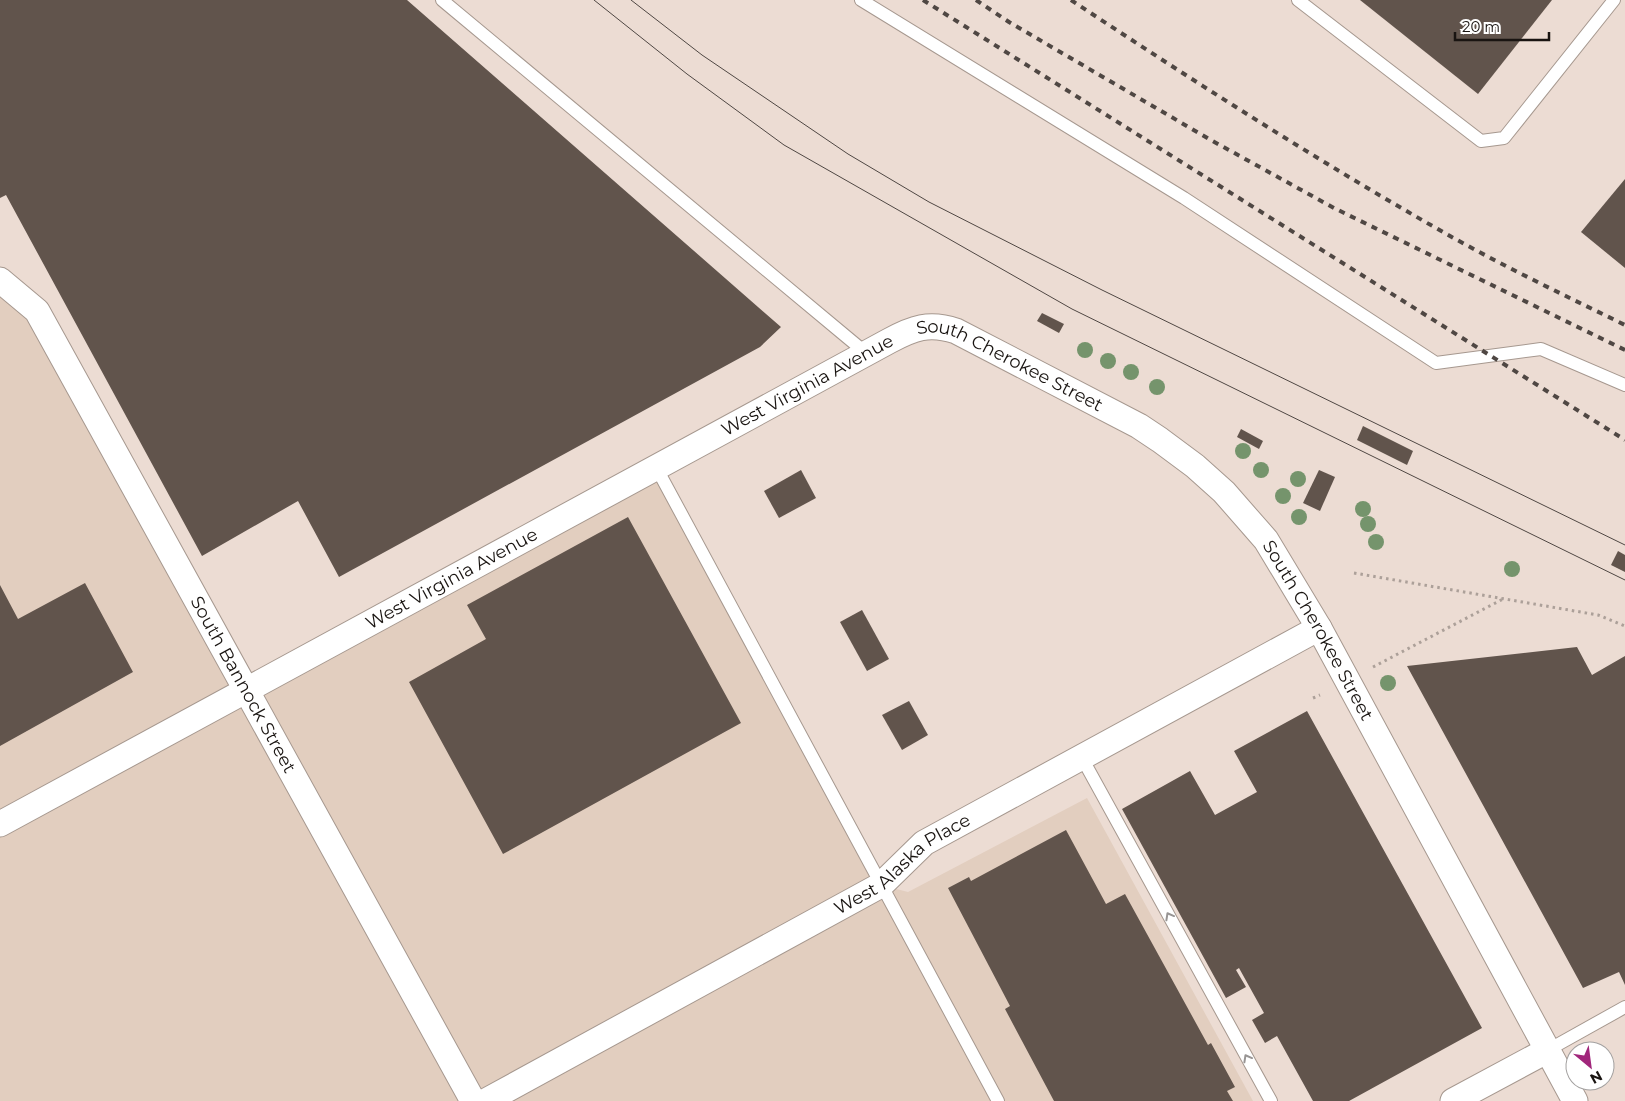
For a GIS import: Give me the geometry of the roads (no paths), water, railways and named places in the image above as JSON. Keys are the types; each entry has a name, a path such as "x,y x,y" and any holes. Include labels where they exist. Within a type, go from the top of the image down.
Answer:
{"street":[{"name":"South Bannock Street","path":"0,280 37,311 473,1101"},
{"name":"South Cherokee Street","path":"904,333 916,328 935,326 956,331 1139,426 1195,466 1224,492 1266,540 1320,628 1575,1101"},
{"name":"West Virginia Avenue","path":"0,824 904,333"},
{"name":"West Alaska Place","path":"486,1101 881,885 924,843 1320,628"},
{"path":"1453,1101 1548,1050"}],"lane":[{"path":"442,0 866,353"},
{"path":"861,0 1184,198 1436,363 1541,349 1625,385"},
{"path":"1298,0 1481,142 1504,138 1614,0"},
{"path":"656,467 998,1101"},
{"path":"1082,758 1271,1101"},
{"path":"1548,1050 1625,1007"}],"tram line":[{"path":"594,0 687,74 784,145 1072,309 1625,580"},
{"path":"631,0 702,55 848,154 929,202 1102,290 1625,545"}],"railway":[{"path":"923,0 1625,440"},
{"path":"976,0 1009,22 1209,139 1334,208 1625,350"},
{"path":"1071,0 1164,61 1354,180 1450,236 1537,282 1625,325"}]}
